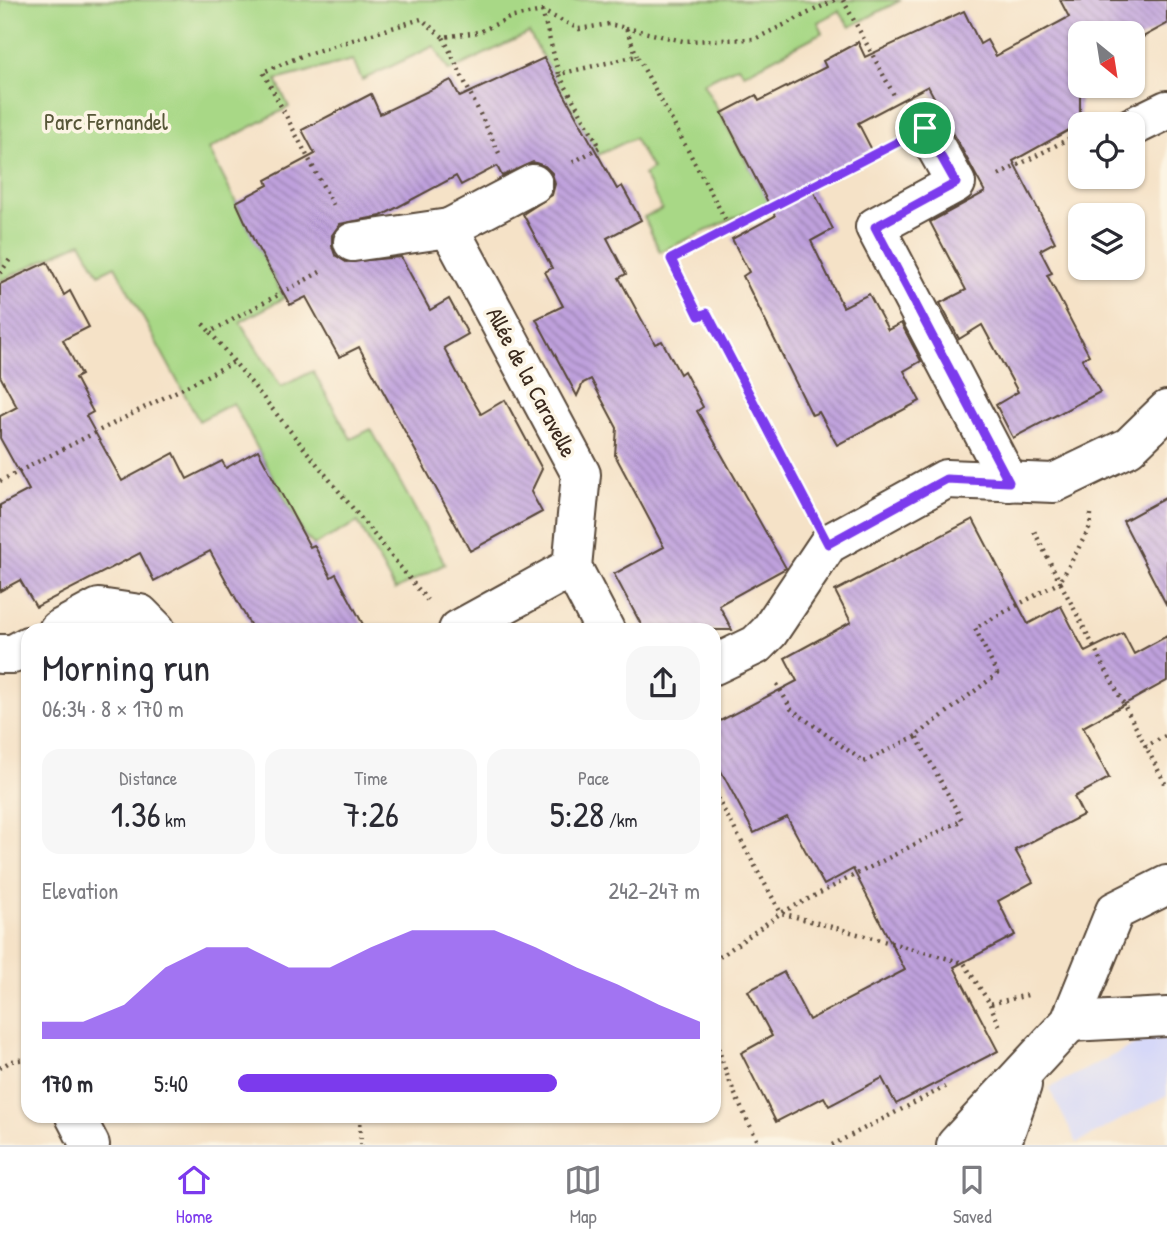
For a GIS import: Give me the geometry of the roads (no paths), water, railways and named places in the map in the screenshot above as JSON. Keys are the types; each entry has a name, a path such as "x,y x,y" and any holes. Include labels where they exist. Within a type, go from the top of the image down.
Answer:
{"street":[{"path":"1145,121 1167,110"},
{"path":"920,130 956,183 875,227 1009,482"},
{"path":"353,242 449,228 533,184"},
{"name":"Allée de la Caravelle","path":"449,228 581,474 572,567"},
{"path":"721,662 757,645 769,632 828,544 946,479 1054,482 1129,447 1167,410"},
{"path":"446,619 572,567 601,623"},
{"path":"71,623 99,608 140,614 149,623"},
{"path":"0,654 13,654 21,650"},
{"path":"956,1145 1026,1073 1070,1021 1084,981 1115,911 1167,885"},
{"path":"1070,1021 1167,1017"},
{"path":"1000,1145 1026,1073"},
{"path":"79,1123 90,1145"}],"park label":[{"name":"Parc Fernandel","path":"106,121"}]}
